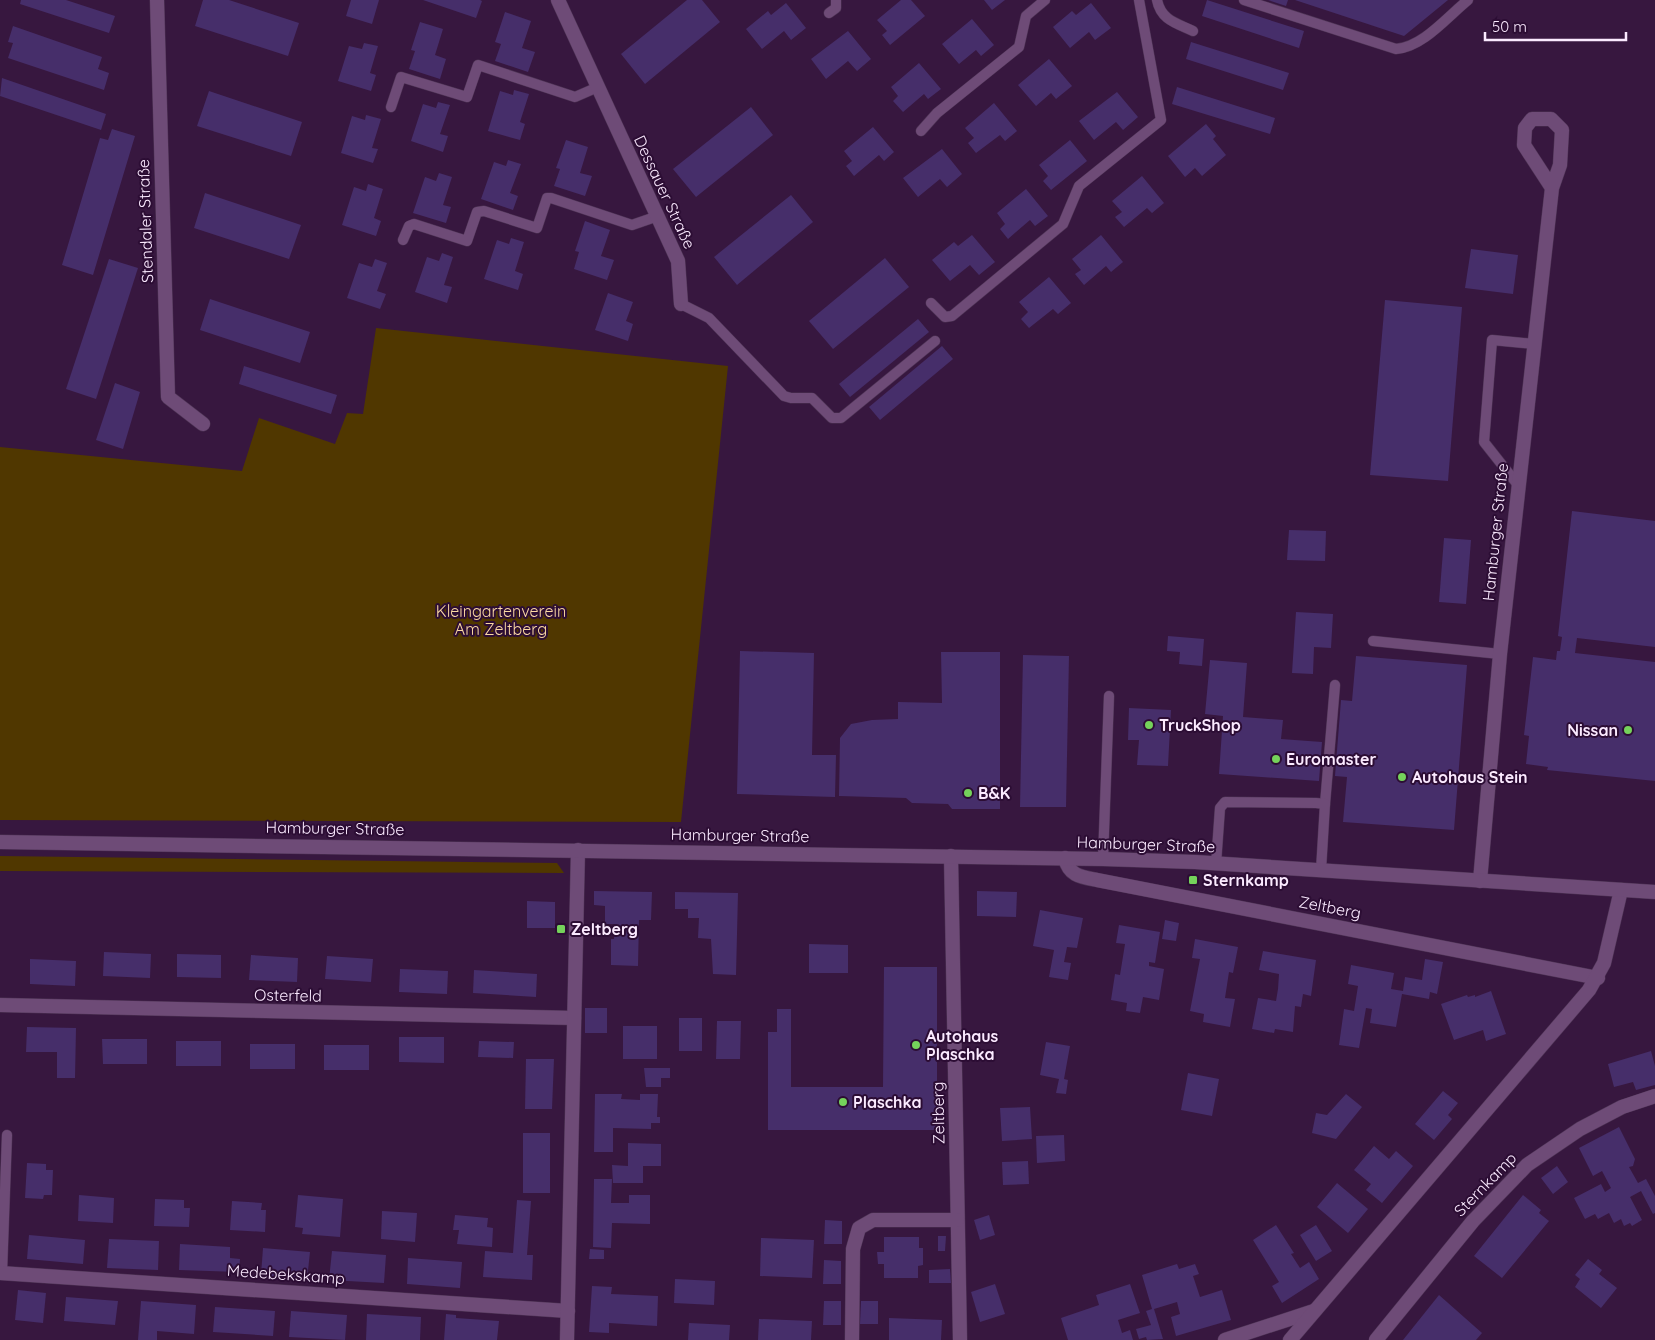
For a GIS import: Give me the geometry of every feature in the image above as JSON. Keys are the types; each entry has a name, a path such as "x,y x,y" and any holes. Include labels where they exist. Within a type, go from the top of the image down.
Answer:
{"street":[{"name":"Stendaler Straße","path":"156,0 168,397 203,424"},
{"name":"Dessauer Straße","path":"558,0 678,261 681,304"},
{"name":"Hamburger Straße","path":"1480,881 1500,654 1518,485 1552,188 1560,165 1562,130 1550,119 1532,119 1525,128 1524,145 1552,188"},
{"name":"Hamburger Straße","path":"0,842 1103,859 1321,870 1655,892"},
{"path":"567,1340 578,850"},
{"name":"Zeltberg","path":"951,856 960,1340"},
{"name":"Zeltberg","path":"1065,858 1067,869 1075,875 1097,880 1598,978"},
{"path":"1290,1340 1598,978 1604,964 1621,890"},
{"name":"Osterfeld","path":"0,1005 574,1018"},
{"name":"Sternkamp","path":"1376,1340 1473,1221 1527,1165 1580,1128 1622,1107 1655,1096"},
{"path":"852,1340 853,1248 859,1228 872,1220 957,1220"},
{"name":"Medebekskamp","path":"1,1273 568,1311"},
{"path":"1225,1340 1314,1311"}],"lane":[{"path":"829,13 836,8 836,0"},
{"path":"921,131 937,113 1019,47 1026,16 1045,0"},
{"path":"931,304 945,317 952,316 1063,224 1079,186 1161,120 1138,0"},
{"path":"1157,0 1159,10 1166,19 1193,31"},
{"path":"1244,0 1396,49 1406,48 1417,43 1468,0"},
{"path":"391,107 401,77 467,97 478,65 575,97 598,87"},
{"path":"403,240 409,226 414,224 466,241 477,212 484,211 537,228 547,198 632,225 658,216"},
{"name":"Dessauer Straße","path":"681,304 709,318 784,396 812,398 832,418 841,418 935,341"},
{"path":"1518,485 1484,442 1492,340 1534,344"},
{"path":"1373,641 1500,654"},
{"path":"1321,870 1334,685"},
{"path":"1103,859 1109,696"},
{"path":"1216,864 1220,808 1225,802 1326,804"},
{"name":"Medebekskamp","path":"1,1273 7,1135"}],"green space":[{"name":"Kleingartenverein Am Zeltberg","path":"376,328 728,366 681,822 0,820 0,447 242,471 259,418 335,444 347,413 363,414"},
{"path":"0,856 557,863 564,873 0,871"}],"building":[{"path":"21,0 66,0 115,16 109,33 20,4"},
{"path":"203,0 229,0 299,23 288,56 195,26"},
{"path":"351,0 379,0 372,24 346,16"},
{"path":"423,0 480,0 482,1 476,18"},
{"path":"687,0 702,0 720,22 645,84 621,54"},
{"path":"901,0 911,0 925,16 890,45 882,35 887,31 877,20"},
{"path":"984,0 1005,0 992,10"},
{"path":"1207,0 1304,31 1299,48 1202,16"},
{"path":"1268,0 1288,0 1286,6"},
{"path":"1295,0 1448,0 1404,36"},
{"path":"786,3 806,28 791,40 784,31 762,49 746,29 768,11 771,15"},
{"path":"1091,3 1111,28 1095,40 1089,32 1070,48 1053,27 1072,11 1076,15"},
{"path":"505,12 531,21 522,48 535,52 528,72 495,61 501,44 495,42"},
{"path":"972,19 994,45 981,56 976,50 959,64 942,44"},
{"path":"420,22 443,29 435,55 446,59 440,79 409,69 415,51 411,50"},
{"path":"13,26 102,57 98,69 109,73 104,90 8,58 13,43 8,42"},
{"path":"848,31 871,59 857,71 848,61 826,79 811,59"},
{"path":"1191,42 1289,73 1283,90 1186,59"},
{"path":"364,43 378,46 370,73 376,75 371,91 338,81 349,46 362,49"},
{"path":"1049,59 1072,86 1056,99 1051,93 1036,106 1018,85"},
{"path":"919,63 941,89 928,99 924,94 903,112 893,101 898,96 891,87"},
{"path":"2,78 106,114 101,130 0,96"},
{"path":"1177,87 1275,118 1270,134 1172,104"},
{"path":"514,90 529,94 520,122 525,124 520,140 488,131 500,91 513,95"},
{"path":"209,91 302,122 291,156 197,126"},
{"path":"1117,92 1138,117 1123,130 1116,122 1094,140 1079,121"},
{"path":"438,102 450,105 440,134 448,136 443,152 411,141 423,104 436,108"},
{"path":"994,103 1017,131 1005,141 1000,135 976,153 968,143 974,138 965,128"},
{"path":"751,107 773,135 696,197 673,169"},
{"path":"366,115 381,119 372,148 378,149 373,163 341,153 352,116 365,120"},
{"path":"1206,124 1216,136 1213,139 1226,155 1202,176 1195,168 1185,177 1168,156"},
{"path":"873,127 894,152 884,161 879,155 854,176 846,166 852,161 844,151"},
{"path":"112,129 135,136 93,275 62,265 100,138 108,140"},
{"path":"566,140 588,147 580,173 592,176 585,196 554,186 560,169 556,168"},
{"path":"1070,140 1087,161 1051,190 1043,181 1048,176 1039,165"},
{"path":"942,149 962,174 947,187 940,179 918,197 903,178"},
{"path":"508,160 521,164 510,193 518,196 513,210 481,199 494,162 506,166"},
{"path":"439,173 452,177 443,205 451,207 446,223 413,213 425,177 436,181"},
{"path":"1142,176 1164,203 1152,213 1147,208 1124,227 1115,217 1122,212 1112,201"},
{"path":"368,184 383,189 374,218 381,221 376,236 342,225 354,187 366,191"},
{"path":"1026,189 1048,216 1035,226 1030,220 1008,239 1000,229 1005,224 997,213"},
{"path":"205,193 301,225 289,259 194,228"},
{"path":"791,195 813,222 737,285 714,257"},
{"path":"585,221 610,230 601,256 614,260 607,280 574,269 579,252 575,251"},
{"path":"972,235 995,262 979,275 970,265 950,281 932,260 954,242 958,246"},
{"path":"1101,235 1123,262 1111,272 1106,266 1084,285 1075,274 1081,270 1072,259"},
{"path":"511,238 524,242 515,271 523,274 518,290 484,279 497,240 509,244"},
{"path":"1471,249 1518,255 1513,294 1465,288"},
{"path":"442,253 453,257 444,285 452,287 447,303 415,292 427,257 439,261"},
{"path":"885,258 909,287 833,349 809,321"},
{"path":"109,259 138,268 96,399 66,389"},
{"path":"375,259 387,263 377,291 386,294 380,309 347,298 359,263 372,267"},
{"path":"1049,277 1071,303 1058,314 1053,309 1029,328 1021,319 1028,312 1019,302"},
{"path":"608,293 633,302 626,321 633,324 628,341 595,330"},
{"path":"210,299 310,332 300,363 200,330"},
{"path":"1385,300 1462,307 1448,481 1370,475"},
{"path":"918,319 929,332 850,397 839,384"},
{"path":"942,346 953,359 880,420 869,407"},
{"path":"244,366 337,395 331,414 239,384"},
{"path":"115,383 140,392 123,449 96,440"},
{"path":"1572,511 1655,521 1655,647 1577,638 1575,653 1655,662 1655,781 1547,770 1548,767 1526,764 1529,736 1524,735 1533,657 1556,660 1557,651 1560,651 1562,637 1558,636"},
{"path":"1289,530 1326,531 1325,561 1287,560"},
{"path":"1444,538 1471,540 1466,604 1439,602"},
{"path":"1296,612 1333,614 1331,648 1314,647 1313,674 1292,673"},
{"path":"1168,636 1204,639 1202,666 1179,664 1180,652 1167,651"},
{"path":"740,651 814,653 812,755 836,755 835,797 737,794"},
{"path":"941,652 1000,652 1000,809 952,809 948,804 912,803 906,798 839,796 840,738 851,724 872,720 898,719 898,702 942,703"},
{"path":"1023,655 1069,656 1066,807 1020,807"},
{"path":"1356,656 1467,665 1454,830 1343,822 1347,777 1335,776 1341,700 1352,701"},
{"path":"1210,660 1247,663 1243,717 1283,720 1281,739 1322,742 1319,781 1219,774 1223,716 1205,714"},
{"name":"TruckShop","path":"1129,708 1171,710 1168,766 1137,765 1139,740 1128,740"},
{"path":"594,891 652,892 651,920 639,920 638,966 611,965 611,939 614,939 615,924 605,924 605,906 594,905"},
{"path":"977,891 1017,892 1016,917 977,916"},
{"path":"675,892 738,893 736,975 713,974 711,939 698,938 699,918 688,918 688,909 675,909"},
{"path":"527,901 555,902 555,928 527,928"},
{"path":"1040,910 1083,918 1077,948 1067,947 1064,962 1071,963 1068,980 1049,977 1054,950 1033,946"},
{"path":"1165,920 1179,923 1176,941 1162,939"},
{"path":"1119,925 1160,932 1155,963 1149,962 1149,966 1164,969 1159,1000 1143,997 1140,1013 1126,1011 1127,1003 1111,1000 1115,974 1120,975 1125,944 1116,943"},
{"path":"1195,939 1238,947 1233,973 1229,972 1225,998 1235,999 1230,1027 1203,1022 1204,1014 1190,1011 1200,959 1192,958"},
{"path":"809,944 848,945 848,973 809,973"},
{"path":"1263,951 1316,960 1311,996 1303,994 1301,1007 1295,1006 1293,1032 1275,1029 1274,1033 1252,1029 1258,998 1276,1001 1278,989 1279,974 1259,970"},
{"path":"104,952 151,954 150,978 103,976"},
{"path":"177,954 221,955 221,978 177,977"},
{"path":"251,955 298,958 297,982 249,980"},
{"path":"327,956 373,959 371,982 325,979"},
{"path":"30,959 76,961 75,986 30,984"},
{"path":"1425,959 1443,962 1437,994 1430,992 1429,999 1402,994 1396,1027 1370,1023 1372,1009 1366,1008 1359,1048 1339,1045 1344,1009 1354,1011 1358,986 1348,984 1351,965 1394,973 1391,989 1403,991 1405,977 1422,980"},
{"path":"884,967 937,967 937,1130 768,1130 768,1032 777,1032 777,1009 791,1009 791,1087 883,1087"},
{"path":"400,969 448,971 447,994 399,992"},
{"path":"474,970 537,974 536,997 473,993"},
{"path":"1491,991 1506,1034 1486,1041 1483,1030 1454,1040 1441,1004 1467,995 1468,997 1475,995 1475,997"},
{"path":"585,1008 607,1008 607,1033 585,1033"},
{"path":"679,1018 702,1018 702,1051 679,1051"},
{"path":"717,1021 741,1021 740,1059 716,1059"},
{"path":"623,1026 657,1026 657,1059 623,1059"},
{"path":"27,1027 76,1028 75,1078 57,1078 57,1052 26,1052"},
{"path":"399,1037 444,1037 444,1063 399,1062"},
{"path":"102,1039 147,1039 147,1064 103,1064"},
{"path":"176,1041 221,1041 221,1066 176,1066"},
{"path":"479,1041 514,1042 513,1058 478,1057"},
{"path":"1046,1042 1070,1046 1064,1079 1068,1080 1066,1094 1056,1093 1059,1079 1040,1075"},
{"path":"250,1044 295,1044 295,1069 250,1069"},
{"path":"324,1045 369,1045 369,1070 324,1070"},
{"path":"1651,1051 1655,1066 1655,1085 1636,1090 1633,1082 1614,1087 1608,1064"},
{"path":"526,1059 554,1059 552,1109 525,1109"},
{"path":"644,1068 670,1068 670,1078 661,1078 661,1087 646,1087"},
{"path":"1188,1073 1219,1079 1212,1116 1181,1110"},
{"path":"1443,1091 1458,1103 1448,1115 1452,1119 1434,1140 1415,1124"},
{"path":"595,1094 622,1094 621,1099 640,1100 640,1094 658,1094 657,1117 660,1117 660,1123 651,1123 651,1129 613,1128 613,1152 594,1152"},
{"path":"1346,1094 1362,1107 1336,1139 1312,1133 1316,1113 1327,1115"},
{"path":"1030,1107 1032,1139 1002,1141 1000,1108"},
{"path":"1619,1127 1635,1159 1633,1166 1629,1167 1638,1183 1646,1179 1655,1196 1655,1213 1653,1214 1641,1191 1630,1197 1642,1220 1632,1226 1630,1223 1624,1226 1621,1219 1614,1223 1609,1213 1598,1219 1595,1214 1585,1219 1574,1198 1601,1184 1605,1192 1611,1188 1602,1171 1593,1176 1579,1148"},
{"path":"523,1133 550,1133 550,1193 523,1193"},
{"path":"1064,1135 1065,1161 1037,1163 1036,1136"},
{"path":"628,1143 661,1144 661,1166 643,1166 643,1183 613,1183 612,1165 628,1166"},
{"path":"1374,1146 1389,1159 1396,1151 1413,1166 1382,1203 1366,1190 1371,1184 1354,1170"},
{"path":"1028,1161 1029,1184 1003,1185 1002,1162"},
{"path":"27,1163 46,1164 46,1170 53,1170 52,1195 44,1195 43,1199 25,1198"},
{"path":"1557,1166 1568,1182 1553,1194 1541,1178"},
{"path":"594,1179 612,1179 611,1203 629,1203 629,1195 650,1195 650,1224 612,1223 611,1248 593,1247"},
{"path":"1337,1183 1368,1209 1348,1233 1317,1207"},
{"path":"79,1195 114,1198 113,1223 78,1221"},
{"path":"298,1195 343,1199 340,1237 302,1234 303,1228 295,1227"},
{"path":"1523,1195 1541,1210 1539,1213 1549,1221 1502,1278 1474,1256"},
{"path":"155,1199 184,1200 184,1208 190,1208 189,1227 154,1226"},
{"path":"517,1200 531,1201 527,1255 533,1255 532,1280 483,1277 485,1251 513,1253"},
{"path":"232,1201 262,1203 261,1210 266,1210 265,1232 230,1230"},
{"path":"382,1211 417,1213 415,1242 381,1239"},
{"path":"455,1215 488,1218 487,1227 493,1228 492,1247 457,1244 459,1230 453,1230"},
{"path":"989,1215 995,1235 980,1240 974,1220"},
{"path":"825,1220 842,1221 842,1244 824,1244"},
{"path":"1276,1225 1294,1253 1291,1254 1300,1268 1309,1262 1319,1279 1282,1303 1272,1286 1279,1282 1253,1240"},
{"path":"1316,1225 1332,1251 1316,1261 1300,1235"},
{"path":"29,1235 85,1240 83,1264 27,1259"},
{"path":"938,1236 946,1236 945,1251 938,1251"},
{"path":"884,1237 919,1237 919,1248 923,1248 923,1265 918,1266 918,1278 884,1278 884,1264 878,1264 877,1252 884,1252"},
{"path":"761,1238 814,1240 812,1278 760,1276"},
{"path":"109,1239 159,1241 158,1270 107,1268"},
{"path":"180,1244 230,1247 230,1258 240,1259 239,1272 179,1270"},
{"path":"263,1248 310,1252 307,1280 261,1275"},
{"path":"590,1249 604,1250 604,1259 589,1259"},
{"path":"332,1251 386,1255 384,1283 329,1280"},
{"path":"408,1258 462,1262 460,1288 407,1284"},
{"path":"1588,1259 1602,1270 1599,1274 1617,1288 1601,1308 1575,1287 1580,1279 1575,1275"},
{"path":"824,1260 841,1261 841,1284 823,1284"},
{"path":"1177,1264 1179,1269 1195,1264 1199,1274 1193,1276 1200,1297 1222,1290 1231,1320 1176,1336 1171,1317 1180,1314 1177,1302 1154,1309 1163,1339 1147,1340 1146,1337 1139,1339 1136,1329 1151,1325 1146,1311 1152,1309 1142,1275"},
{"path":"950,1269 951,1283 929,1283 929,1270"},
{"path":"675,1279 715,1281 714,1305 674,1303"},
{"path":"995,1284 1005,1314 980,1322 971,1292"},
{"path":"1130,1284 1140,1313 1118,1320 1122,1333 1130,1330 1133,1340 1068,1340 1061,1318 1099,1305 1096,1295"},
{"path":"592,1286 612,1287 611,1294 658,1296 657,1326 609,1323 609,1333 589,1332"},
{"path":"18,1290 46,1293 43,1323 15,1320"},
{"path":"1439,1295 1482,1333 1476,1340 1403,1340"},
{"path":"66,1297 118,1301 115,1325 64,1321"},
{"path":"141,1301 196,1305 194,1334 157,1331 157,1340 138,1340"},
{"path":"824,1301 841,1301 841,1325 823,1325"},
{"path":"861,1301 878,1301 878,1324 860,1324"},
{"path":"215,1307 275,1311 273,1336 213,1332"},
{"path":"291,1311 347,1315 345,1340 289,1337"},
{"path":"367,1314 421,1317 420,1340 366,1340"},
{"path":"446,1314 456,1315 456,1318 499,1321 497,1340 444,1340"},
{"path":"889,1318 942,1320 941,1340 889,1340"},
{"path":"759,1319 812,1321 811,1340 758,1340"},
{"path":"689,1323 730,1325 729,1340 688,1340"}],"place":[{"name":"TruckShop","path":"1149,725"},
{"name":"Nissan","path":"1628,730"},
{"name":"Euromaster","path":"1276,759"},
{"name":"Autohaus Stein","path":"1402,777"},
{"name":"B&K","path":"968,793"},
{"name":"Sternkamp","path":"1193,880"},
{"name":"Zeltberg","path":"561,929"},
{"name":"Autohaus Plaschka","path":"916,1045"},
{"name":"Plaschka","path":"843,1102"}]}
